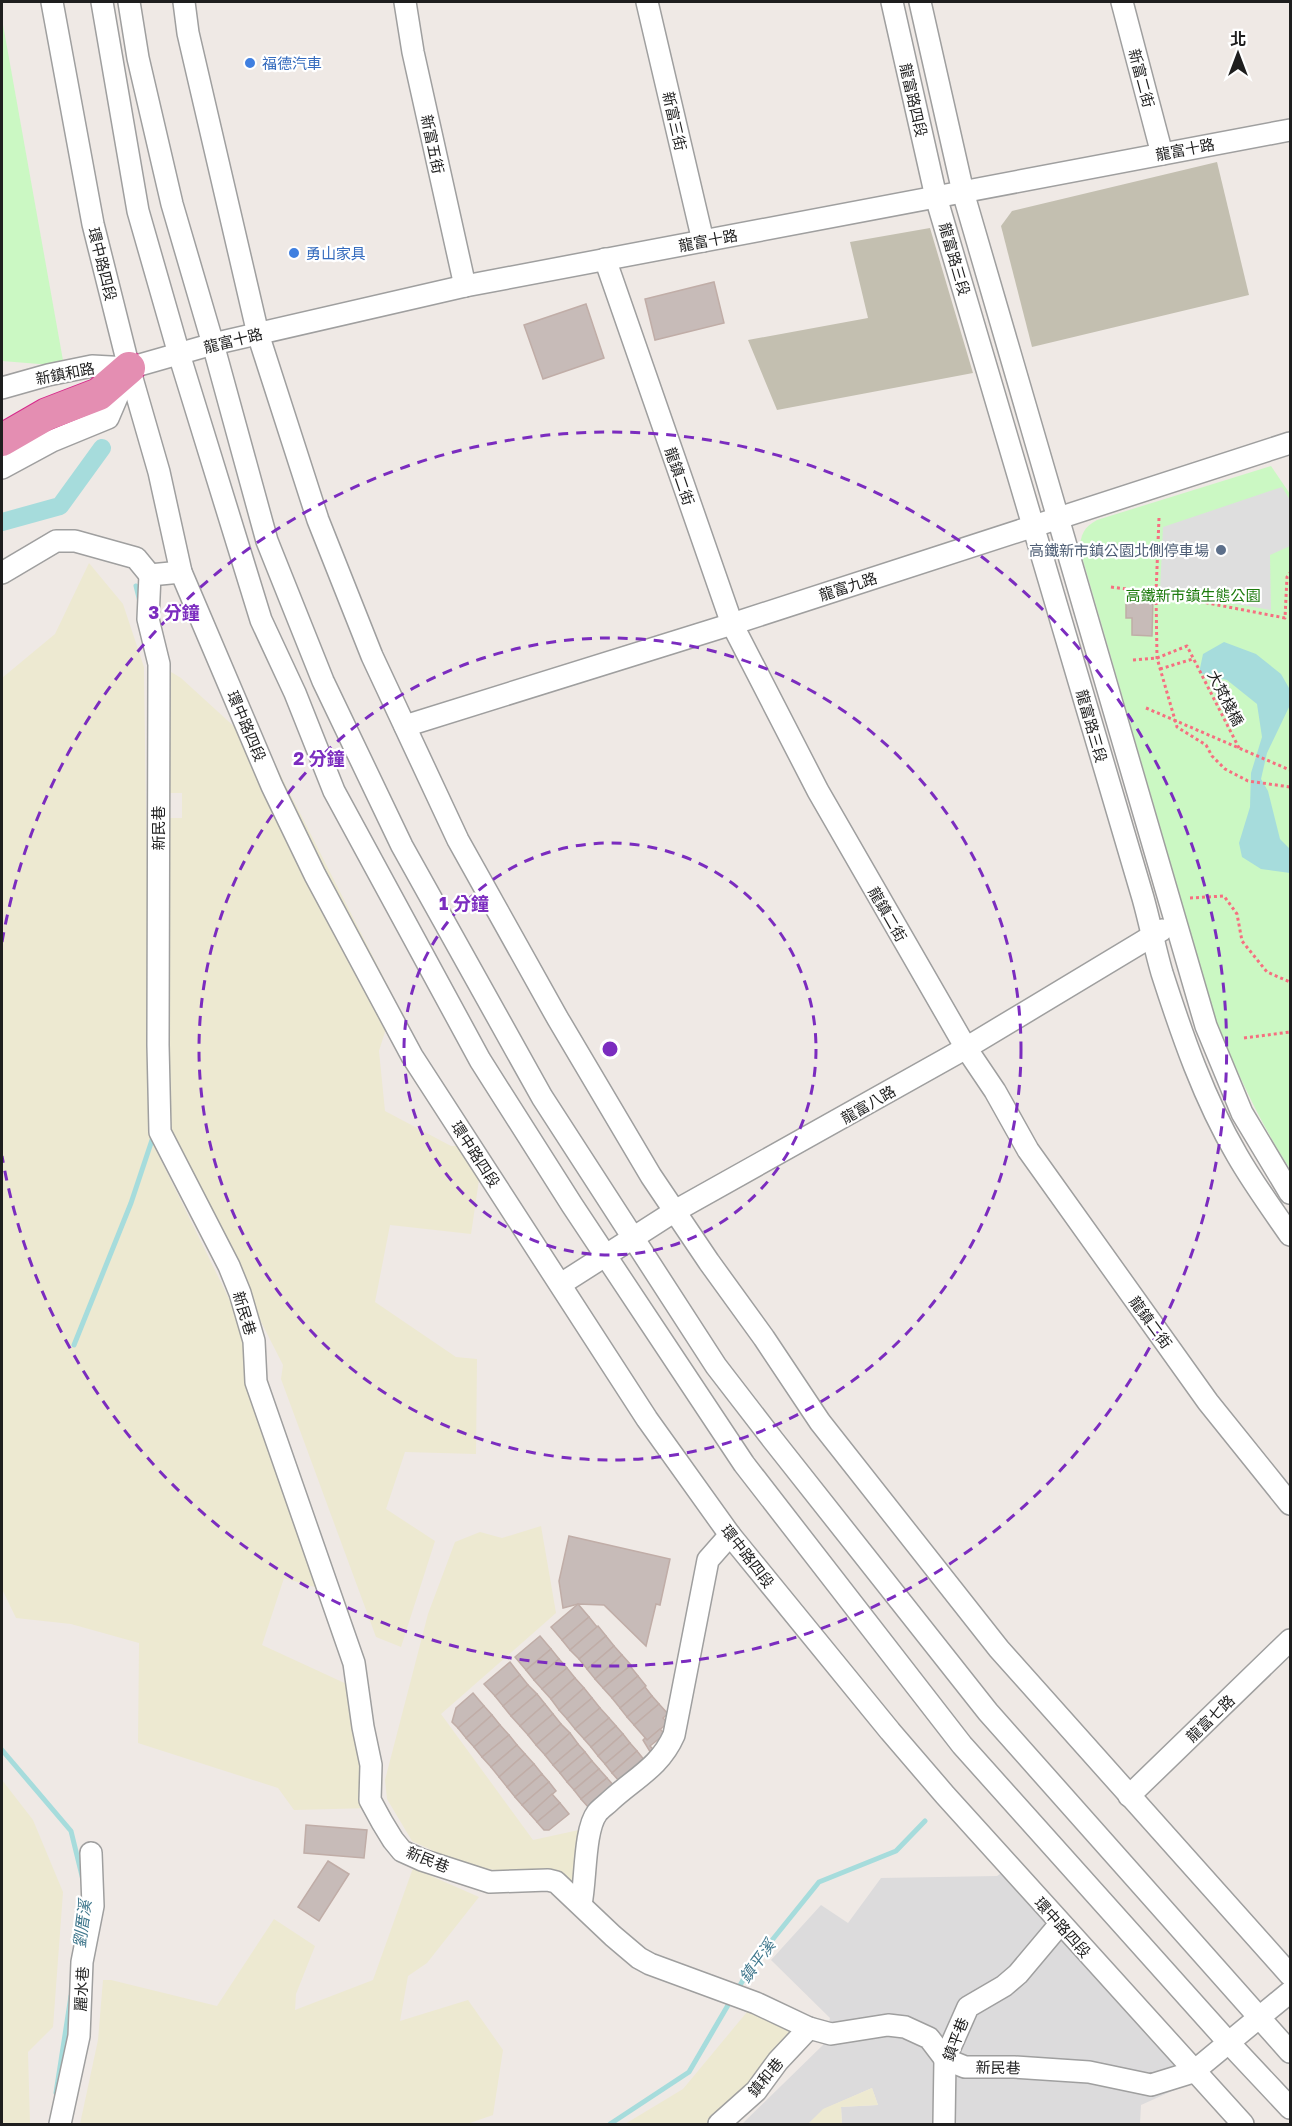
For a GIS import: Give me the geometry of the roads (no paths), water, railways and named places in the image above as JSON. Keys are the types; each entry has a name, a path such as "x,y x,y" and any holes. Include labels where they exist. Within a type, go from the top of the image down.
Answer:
{"highway":[{"path":"2,440 47,414 99,394 129,368"}],"street":[{"name":"環中路四段","path":"52,2 93,224 129,368 159,472 181,572 272,786 337,916 412,1056 647,1419 730,1535 890,1731 1060,1924 1242,2124"},
{"path":"102,2 138,211 179,354 261,620 295,693 334,791 480,1060 605,1256 744,1464 962,1745 1290,2108"},
{"path":"129,2 138,58 172,204 267,541 323,681 413,867 542,1097 716,1366 980,1703 1290,2052"},
{"path":"184,2 188,33 258,334 318,520 372,656 469,860 558,1019 651,1176 820,1422 999,1649 1290,1975"},
{"name":"新富五街","path":"405,2 413,51 465,286"},
{"name":"新富三街","path":"647,2 703,241"},
{"name":"龍富路四段","path":"892,2 936,197"},
{"name":"龍富路四段","path":"920,2 963,192"},
{"name":"新富二街","path":"1122,2 1162,154"},
{"name":"龍富十路","path":"129,368 213,344 465,286 1290,129"},
{"name":"龍富路三段","path":"963,192 1206,1026 1242,1113 1290,1193"},
{"name":"龍富路三段","path":"936,197 1162,971 1186,1045 1236,1154 1290,1235"},
{"name":"龍鎮二街","path":"605,259 732,624 818,791 966,1048 995,1091 1028,1150 1208,1402 1290,1504"},
{"path":"2,374 40,363 87,355 129,368 108,418 52,441 2,468"},
{"name":"新鎮和路","path":"2,388 92,366 129,368"},
{"name":"龍富九路","path":"405,726 732,624 1290,442"},
{"path":"2,573 56,541 75,541 136,558 150,575 181,572"},
{"name":"新民巷","path":"150,575 148,619 159,664 158,1045 160,1132 229,1266 240,1293 254,1341 256,1382 354,1663 371,1765 370,1800 393,1840 402,1851 422,1860 490,1882 548,1880 556,1882 639,1958 809,2028 831,2034 888,2025 905,2027 928,2038 945,2059 965,2067 1014,2067 1089,2072 1151,2085 1193,2072 1290,1992"},
{"name":"龍富八路","path":"561,1284 675,1211 966,1048 1175,923"},
{"path":"581,1904 587,1850 596,1814 623,1789 649,1770 667,1751 674,1735 708,1560 730,1535"},
{"name":"龍富七路","path":"1129,1796 1290,1640"},
{"name":"麗水巷","path":"60,2124 79,2036 82,1962 93,1906 91,1853"},
{"name":"鎮平巷","path":"944,2124 945,2059 968,2007 1004,1986 1018,1974 1060,1924"},
{"name":"鎮和巷","path":"719,2124 756,2091 778,2061 809,2028"}],"water":[{"path":"1224,642 1256,654 1281,674 1289,688 1290,705 1267,753 1261,779 1268,791 1280,839 1290,849 1290,873 1261,869 1242,857 1239,843 1250,807 1251,773 1262,737 1257,704 1227,680 1199,673 1203,654"}],"waterway":[{"name":"劉厝溪","path":"2,522 60,506 102,448"},
{"path":"136,586 140,602"},
{"path":"74,1345 131,1203 154,1134"},
{"name":"劉厝溪","path":"2,1750 71,1831 83,1880"},
{"name":"鎮平溪","path":"736,1992 752,1965 819,1882 896,1851 925,1821"},
{"name":"劉厝溪","path":"56,2093 71,1996"},
{"name":"鎮平溪","path":"610,2124 689,2072 731,2000"}],"place":[{"name":"福德汽車","path":"250,63"},
{"name":"勇山家具","path":"294,253"},
{"name":"高鐵新市鎮公園北側停車場","path":"1221,550"}],"park label":[{"name":"高鐵新市鎮生態公園","path":"1193,595"}]}
